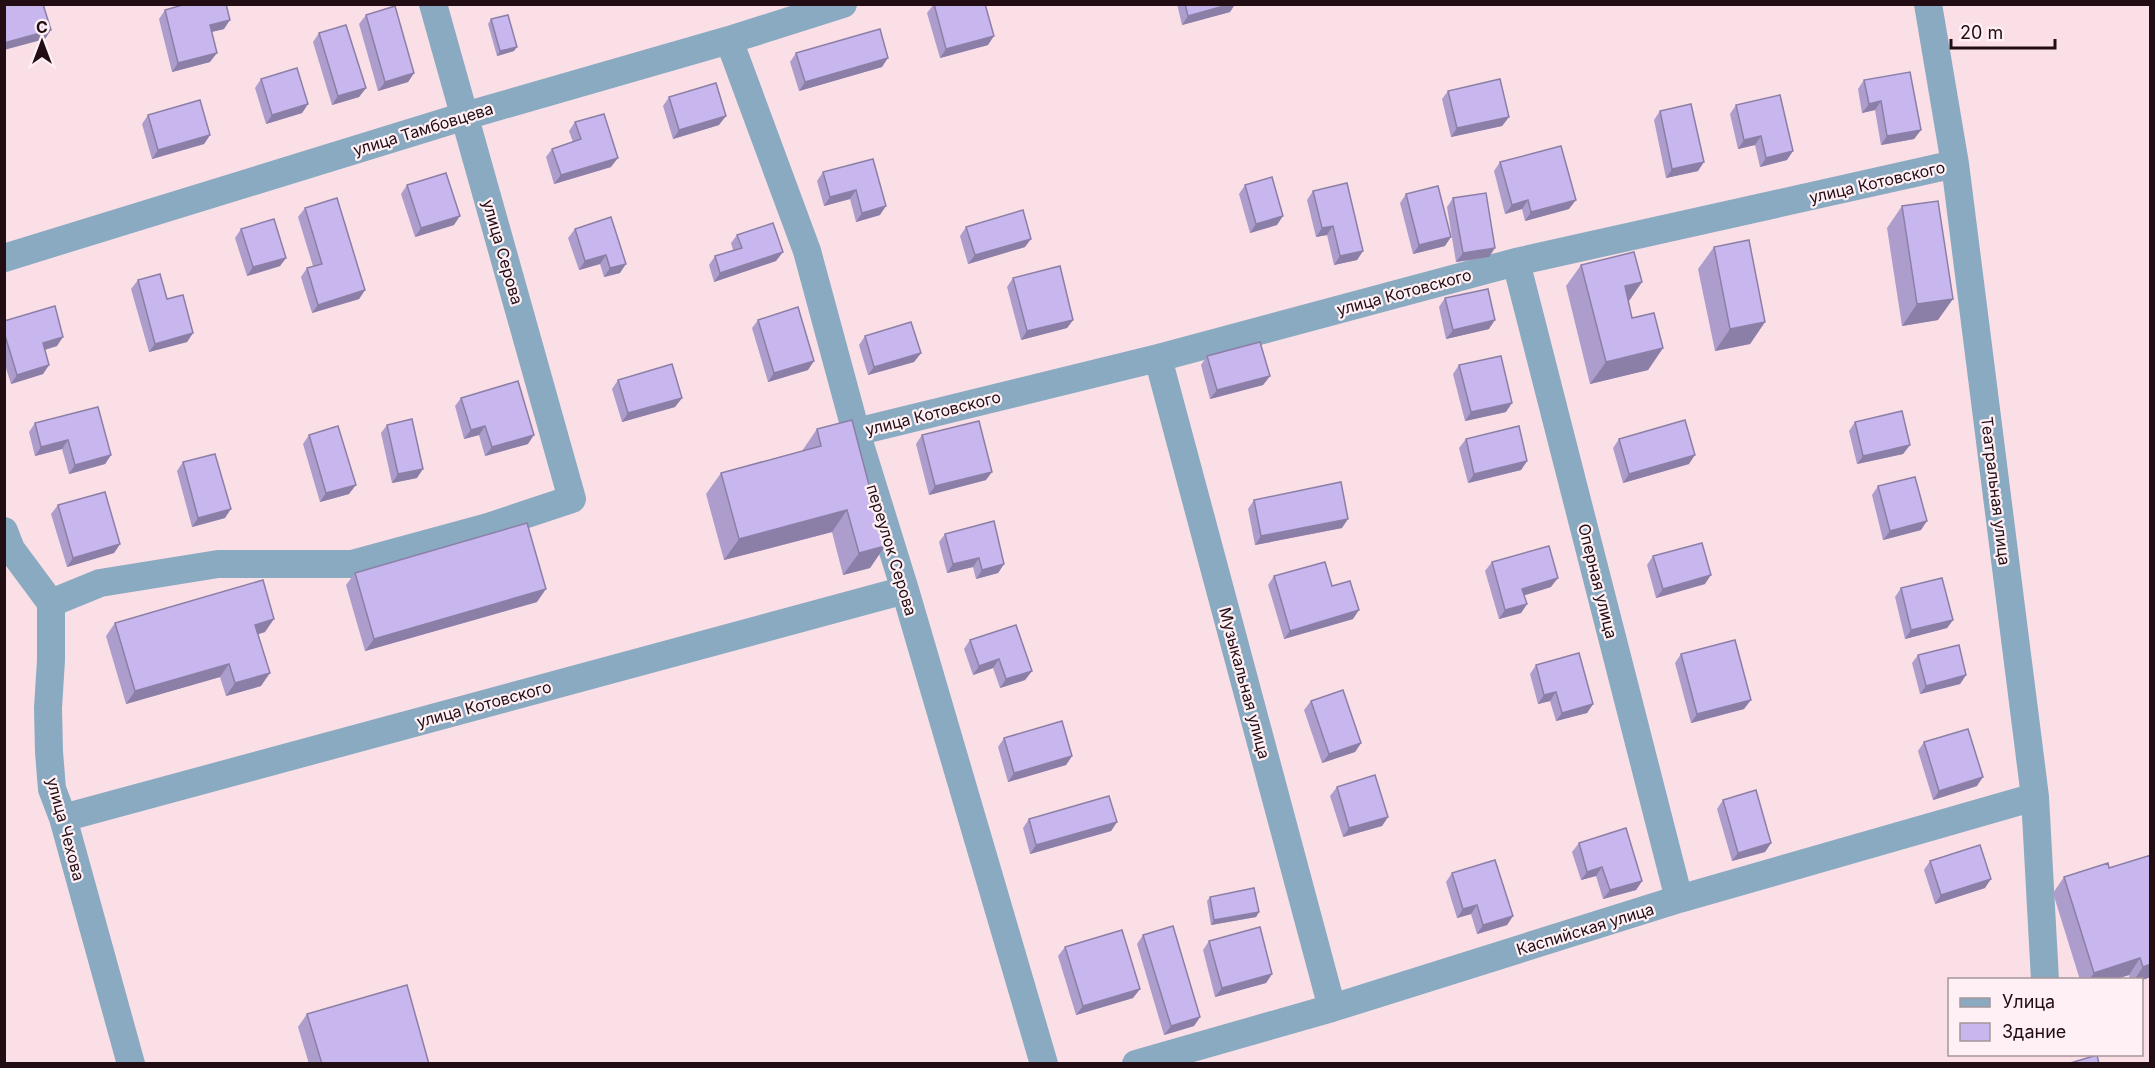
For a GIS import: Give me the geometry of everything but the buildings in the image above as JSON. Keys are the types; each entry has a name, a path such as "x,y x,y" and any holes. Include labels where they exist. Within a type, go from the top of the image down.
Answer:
{"street":[{"name":"улица Серова","path":"51,603 100,583 218,564 352,564 488,527 572,499 433,4"},
{"name":"улица Тамбовцева","path":"4,258 465,116 729,40 843,4"},
{"name":"Театральная улица","path":"1928,4 1955,164 2035,797 2045,978"},
{"name":"переулок Серова","path":"729,40 807,251 856,432 905,590 1044,1064"},
{"name":"улица Котовского","path":"856,432 1158,358 1516,262 1955,164"},
{"name":"Оперная улица","path":"1516,262 1679,899"},
{"name":"Музыкальная улица","path":"1158,358 1332,1008"},
{"path":"4,531 11,549 51,603"},
{"name":"улица Котовского","path":"63,818 905,590"},
{"name":"улица Чехова","path":"51,603 48,708 52,789 63,818 131,1064"},
{"name":"Каспийская улица","path":"1136,1064 1332,1008 1679,899 2035,797"}]}
